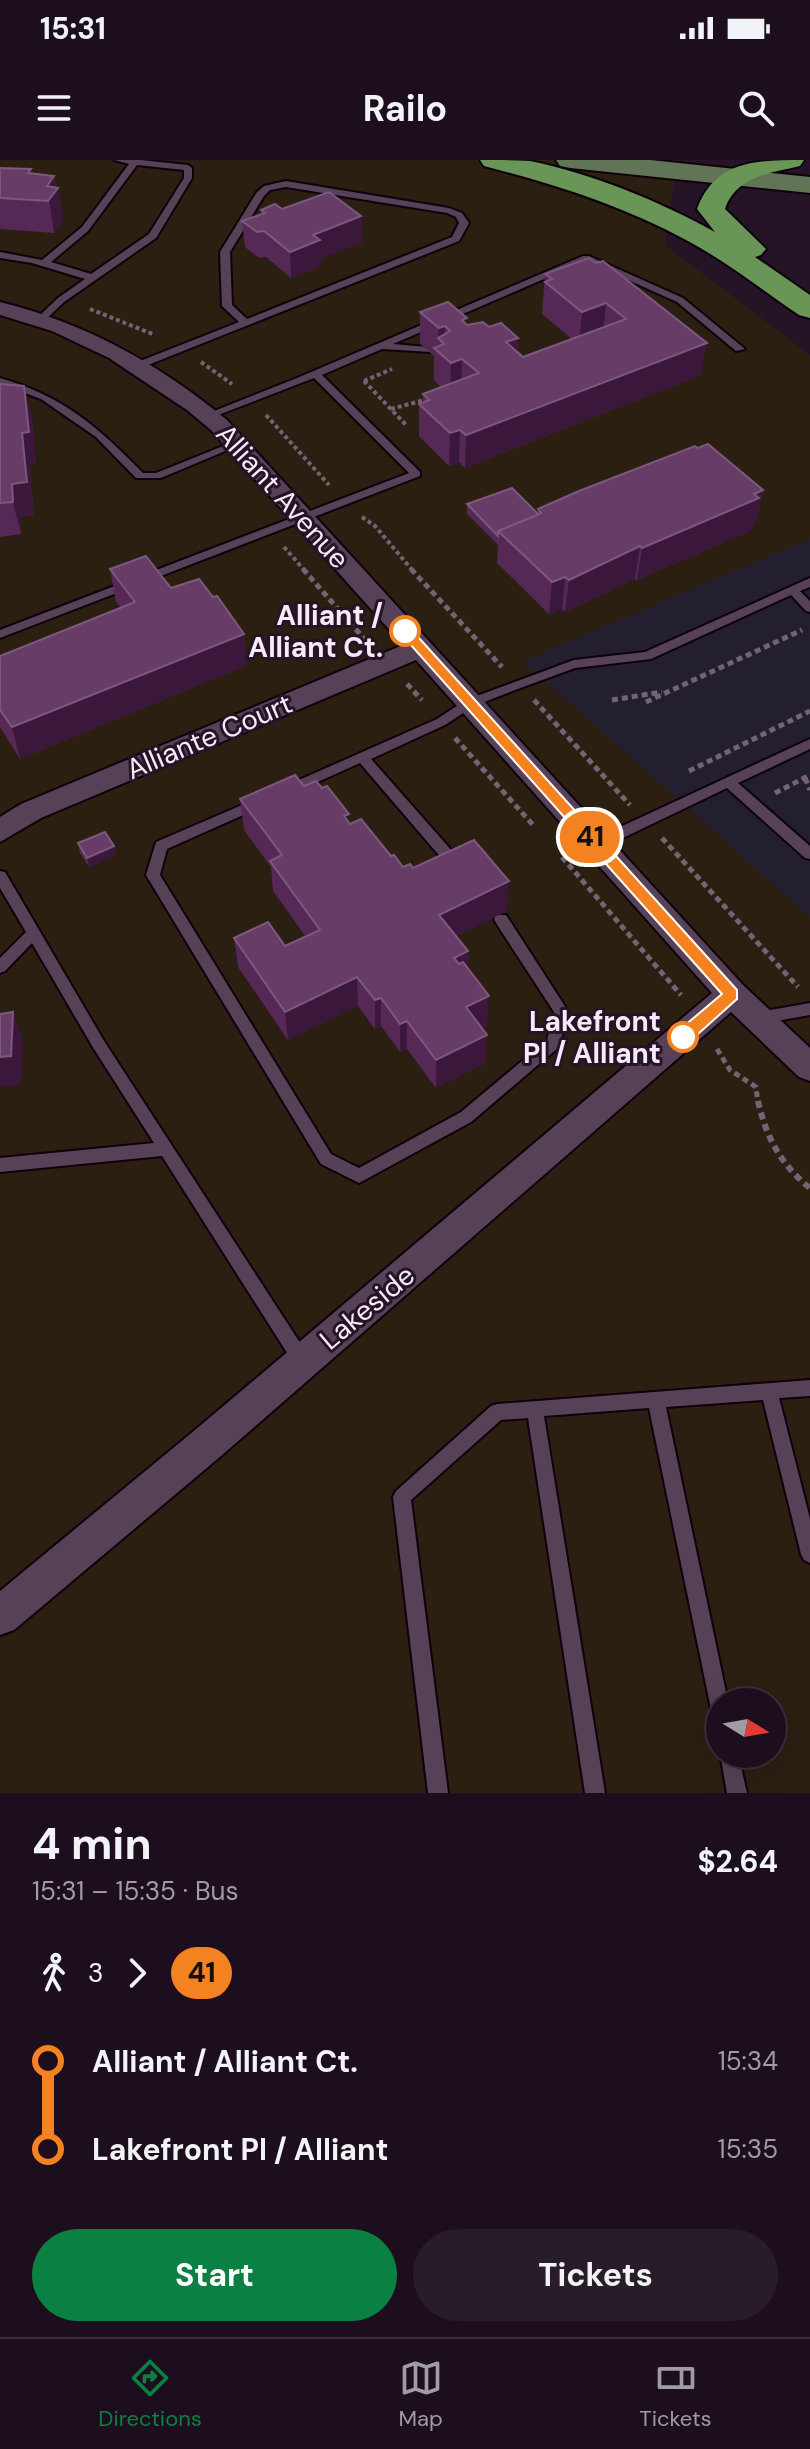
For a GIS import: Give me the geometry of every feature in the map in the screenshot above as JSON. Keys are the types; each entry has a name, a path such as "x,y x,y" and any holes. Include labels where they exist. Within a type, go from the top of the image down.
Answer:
{"highway":[{"path":"494,160 595,190 676,224 699,235 810,309"},
{"path":"790,160 748,168 716,194 711,209 725,229 810,295"}],"main road":[{"path":"570,160 810,185"}],"street":[{"name":"Alliant Avenue","path":"0,308 103,345 186,396 209,415 732,994 810,1068"},
{"name":"Alliante Court","path":"0,831 31,811 420,648"},
{"name":"Lakeside","path":"0,1616 732,994"}],"lane":[{"path":"40,320 61,300 153,236 188,178 188,168 118,160"},
{"path":"44,263 85,229 135,162"},
{"path":"139,365 456,239 464,223 459,215 449,211 286,184 267,188 248,212 225,252 227,306 245,322"},
{"path":"0,255 44,263 93,278"},
{"path":"209,415 316,374 586,258 680,300 740,349"},
{"path":"466,309 466,322"},
{"path":"381,346 427,350"},
{"path":"0,634 416,474 316,374"},
{"path":"0,381 45,397 100,435 140,476 157,476 237,444"},
{"path":"501,919 561,1011 554,1043 466,1117 359,1176 326,1159 153,875 161,846 441,722 470,703 574,664 647,656 810,582"},
{"path":"792,590 810,608"},
{"path":"597,844 810,744"},
{"path":"362,757 448,856"},
{"path":"729,783 810,854"},
{"path":"0,876 99,1045 303,1361"},
{"path":"0,967 34,933"},
{"path":"758,1019 810,1009"},
{"path":"0,1165 165,1149"},
{"path":"438,1793 402,1497 497,1412 810,1388"},
{"path":"769,1391 810,1554"},
{"path":"656,1400 716,1688"},
{"path":"535,1410 595,1793"},
{"path":"732,1768 737,1793"}],"path":[{"path":"61,300 166,339 250,399 345,501 375,526 417,576 801,990"},
{"path":"364,381 407,426"},
{"path":"390,409 432,398"},
{"path":"646,702 810,626"},
{"path":"612,700 674,689"},
{"path":"680,775 810,711"},
{"path":"753,804 807,776 810,790"},
{"path":"628,803 641,796"}],"shaded area":[{"path":"0,160 677,160 665,245 810,355 810,1793 0,1793"},
{"path":"810,539 810,917 523,661"}],"building":[{"path":"0,168 31,169 28,173 54,176 47,186 58,188 48,201 0,198"},
{"path":"329,192 361,216 313,235 320,240 290,252 264,231 257,232 242,221 265,213 261,210 275,204 282,209"},
{"path":"589,258 596,263 603,261 707,343 466,435 460,430 450,433 419,404 429,400 423,394 479,373 462,359 451,363 434,348 444,344 438,338 450,331 445,326 439,328 420,312 448,302 467,318 462,320 467,325 483,322 489,327 501,323 518,338 506,342 523,357 626,319 606,303 582,312 545,282 552,279 545,274"},
{"path":"0,384 24,386 29,432 22,433 27,482 12,484 13,502 0,503"},
{"path":"708,444 763,490 754,494 759,498 642,548 640,546 569,580 565,577 552,582 498,531 541,513 538,509 579,491 695,446 698,448"},
{"path":"512,488 537,515 498,531 498,536 467,504"},
{"path":"146,556 171,588 199,579 213,597 217,596 244,634 12,727 0,710 0,656 135,602 110,569"},
{"path":"295,775 304,786 316,781 322,788 327,786 349,814 344,816 350,824 361,819 403,867 410,864 413,868 474,840 509,881 439,915 468,951 454,958 459,964 463,962 489,996 466,1007 487,1035 436,1060 407,1021 400,1024 381,998 375,1000 357,977 285,1012 234,938 268,922 285,946 320,930 270,861 282,855 240,799"},
{"path":"105,832 114,846 87,858 78,843"},
{"path":"13,1012 11,1056 0,1057 0,1014"}],"bus line":[{"name":"41","path":"405,631 732,994 683,1037"}],"place":[{"name":"Alliant / Alliant Ct.","path":"405,631"},
{"name":"Lakefront Pl / Alliant","path":"683,1037"}]}
